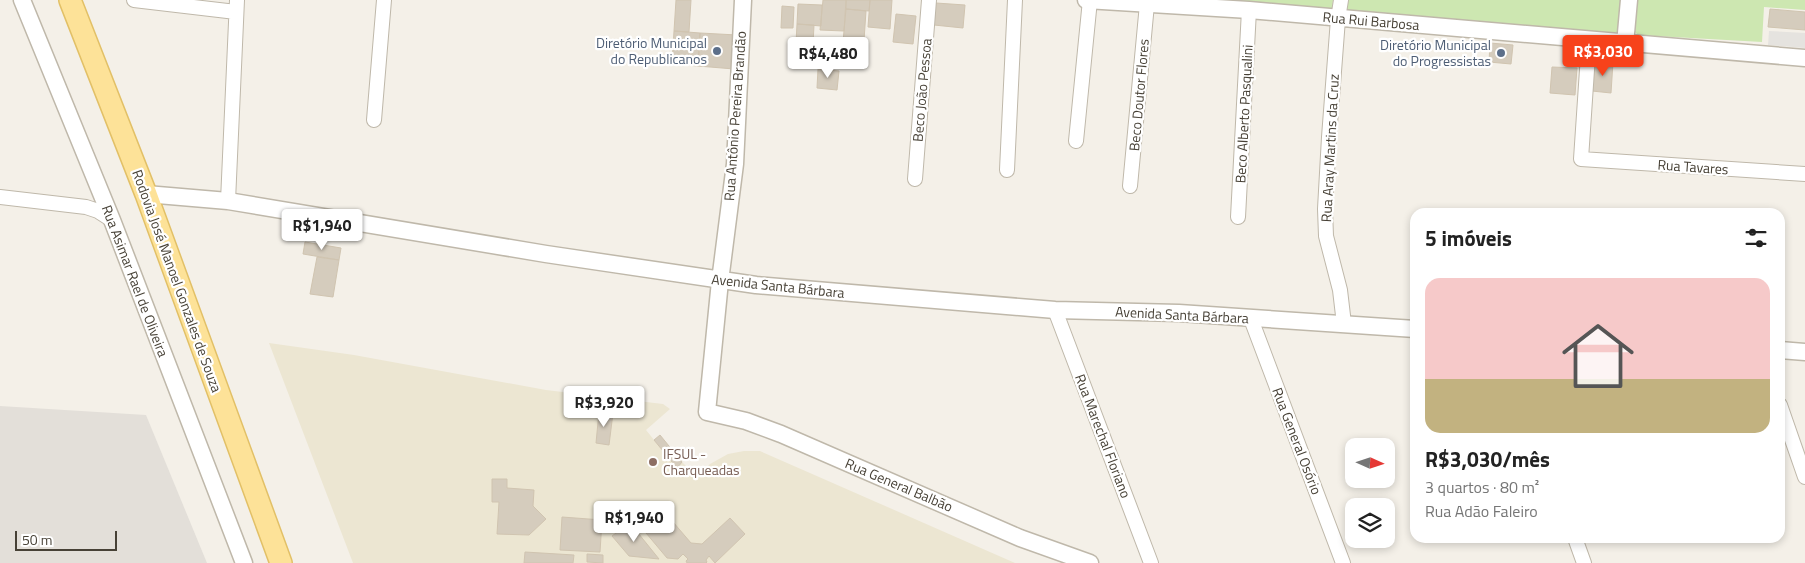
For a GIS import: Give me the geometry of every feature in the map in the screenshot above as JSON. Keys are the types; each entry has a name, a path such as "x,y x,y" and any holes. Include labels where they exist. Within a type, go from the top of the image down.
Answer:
{"main road":[{"name":"Rodovia José Manoel Gonzales de Souza","path":"70,0 146,194 281,563"}],"street":[{"name":"Rua Asimar Rael de Oliveira","path":"22,0 112,220 244,563"},
{"path":"134,0 237,6 228,201"},
{"path":"374,120 384,0"},
{"name":"Rua Antônio Pereira Brandão","path":"707,412 720,281 735,164 743,0"},
{"name":"Beco João Pessoa","path":"915,179 929,0"},
{"path":"1007,170 1014,0"},
{"name":"Rua Rui Barbosa","path":"1086,0 1249,10 1625,44 1805,58"},
{"path":"1076,141 1090,0"},
{"name":"Rua Aray Martins da Cruz","path":"1341,0 1338,19 1325,209 1326,236 1340,290 1344,324"},
{"path":"1625,44 1629,0"},
{"name":"Beco Doutor Flores","path":"1130,186 1147,4"},
{"name":"Beco Alberto Pasqualini","path":"1238,218 1249,10"},
{"name":"Rua Tavares","path":"1589,40 1581,159 1805,174"},
{"name":"Avenida Santa Bárbara","path":"146,194 228,201 359,224 720,281 766,286 1055,310 1179,313 1410,329"},
{"path":"0,197 86,207 98,211 112,220"},
{"name":"Rua Marechal Floriano","path":"1055,310 1151,563"},
{"name":"Rua General Osório","path":"1251,319 1343,563"},
{"path":"1785,350 1805,352"},
{"name":"Rua General Balbão","path":"707,412 746,421 781,434 1020,538 1090,563"},
{"path":"1785,419 1805,477"},
{"path":"1577,543 1584,563"}],"shaded area":[{"path":"1769,31 1805,33 1805,48 1768,45"},
{"path":"269,343 354,355 546,390 663,404 670,409 646,430 676,467 682,462 696,476 710,464 728,454 760,451 1015,563 353,563"},
{"path":"0,406 146,415 207,563 0,563"}],"green space":[{"path":"1202,0 1333,0 1332,10"},
{"path":"1348,0 1624,0 1619,31 1613,34 1346,12"},
{"path":"1638,0 1805,0 1805,10 1764,7 1762,42 1638,35 1635,32"}],"building":[{"path":"676,0 691,0 689,32 674,31"},
{"path":"823,0 846,0 844,31 820,30"},
{"path":"846,0 870,0 869,11 846,9"},
{"path":"870,0 892,0 890,29 868,27"},
{"path":"936,3 965,5 963,28 934,25"},
{"path":"798,4 822,5 821,26 797,24"},
{"path":"782,6 794,7 793,28 781,28"},
{"path":"846,9 866,11 863,55 842,53"},
{"path":"1770,9 1805,12 1805,30 1768,27"},
{"path":"896,14 916,16 913,44 893,42"},
{"path":"797,24 814,25 813,44 796,43"},
{"path":"674,31 700,33 698,66 672,64"},
{"name":"Diretório Municipal do Republicanos","path":"700,33 737,35 734,69 698,66"},
{"path":"796,43 819,44 819,53 795,51"},
{"name":"Diretório Municipal do Progressistas","path":"1490,43 1513,45 1511,64 1489,62"},
{"path":"819,47 830,48 829,70 818,69"},
{"path":"1594,61 1613,62 1611,93 1592,91"},
{"path":"1552,67 1577,68 1575,95 1550,93"},
{"path":"818,69 839,71 837,90 817,88"},
{"path":"305,242 341,248 339,260 303,254"},
{"path":"317,257 339,260 333,297 310,294"},
{"path":"599,412 613,413 609,445 596,443"},
{"path":"660,435 682,462 677,468 654,440"},
{"path":"492,479 507,479 507,488 534,490 533,506 546,519 529,535 497,534 499,502 492,502"},
{"path":"667,515 691,543 702,544 730,518 745,534 715,563 709,556 706,563 687,563 688,559 683,554 678,559 667,558 646,533"},
{"path":"562,517 602,520 600,552 560,550"},
{"path":"630,523 659,559 629,556 612,536"},
{"path":"525,552 574,555 573,563 524,563"},
{"path":"587,554 603,555 603,563 587,562"}],"place":[{"name":"Diretório Municipal do Republicanos","path":"717,51"},
{"name":"Diretório Municipal do Progressistas","path":"1501,53"},
{"name":"IFSUL - Charqueadas","path":"653,462"}]}
